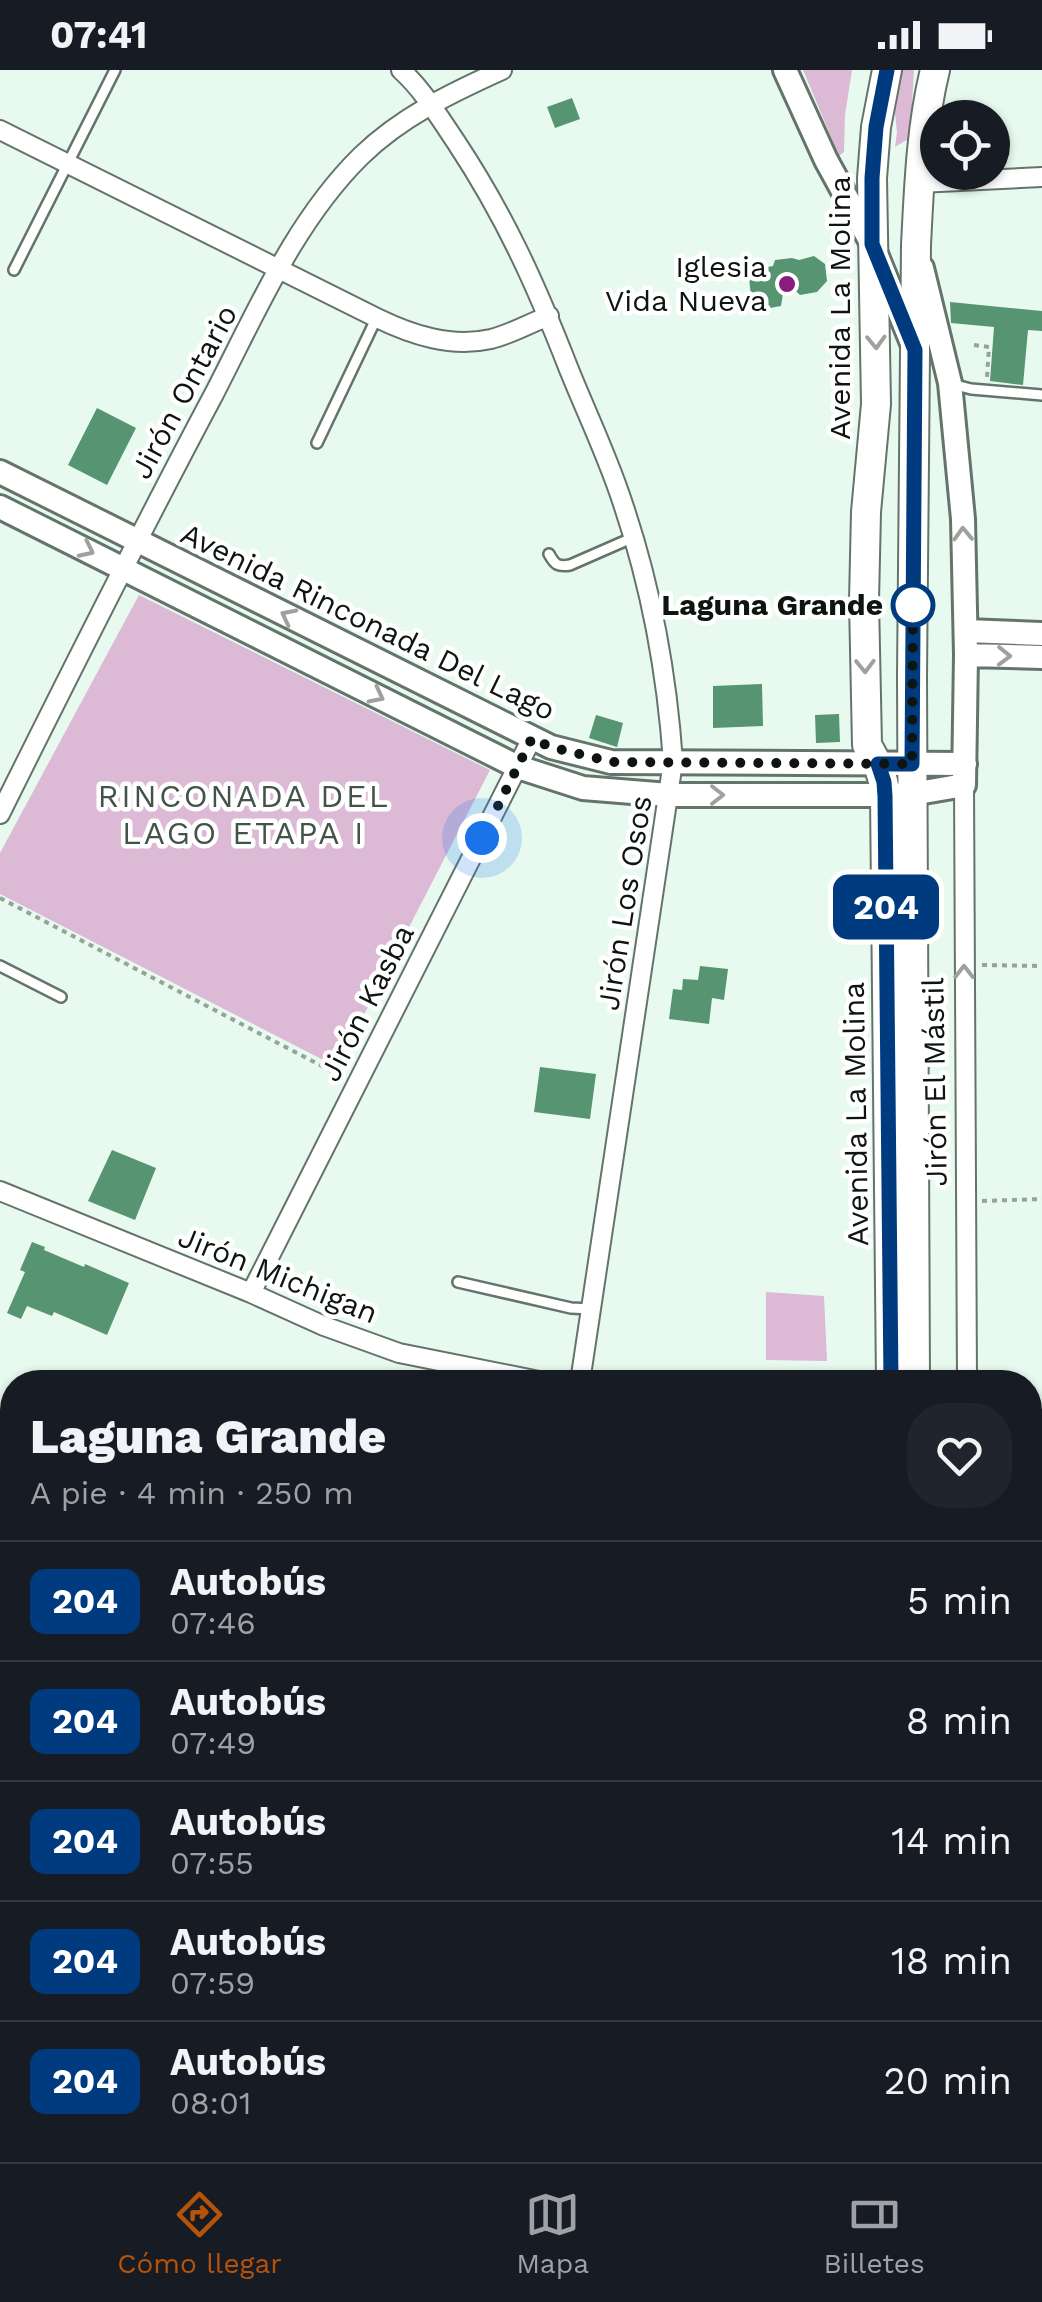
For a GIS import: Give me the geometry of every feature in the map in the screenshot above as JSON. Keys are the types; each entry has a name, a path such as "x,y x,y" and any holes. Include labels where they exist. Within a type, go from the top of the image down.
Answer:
{"main road":[{"name":"Avenida La Molina","path":"886,70 872,178 876,404 866,512 867,745 884,782 899,795 915,1370"},
{"name":"Avenida La Molina","path":"891,1370 899,795 912,764 916,245 928,98 935,70"},
{"path":"906,1370 914,1321"}],"street":[{"name":"Jirón Los Osos","path":"401,70 431,104 496,206 549,316 634,537 660,649 671,723 673,762 669,795 582,1370"},
{"name":"Jirón Ontario","path":"0,814 122,567 302,230 346,172 380,139 431,104 502,70"},
{"path":"786,70 826,160 872,244 915,350"},
{"path":"0,130 377,318 430,338 462,342 491,339 549,316"},
{"path":"919,184 1042,177"},
{"name":"Jirón El Mástil","path":"916,245 950,384 963,519 967,1370"},
{"name":"Avenida Rinconada Del Lago","path":"0,472 550,747 612,762 912,764 964,775"},
{"name":"Avenida Rinconada Del Lago","path":"0,506 518,768 583,788 669,795 899,795 964,775"},
{"path":"966,631 1042,634"},
{"path":"966,655 1042,657"},
{"name":"Jirón Kasba","path":"251,1293 532,738"},
{"name":"Jirón Michigan","path":"0,1192 324,1326 398,1353 484,1370"}],"lane":[{"path":"14,270 116,70"},
{"path":"317,443 377,318"},
{"path":"950,384 1042,395"},
{"path":"548,554 560,566 634,537"},
{"path":"0,966 61,997"},
{"path":"458,1282 591,1309"}],"path":[{"path":"974,345 989,347 986,384"},
{"path":"0,898 357,1085"},
{"path":"964,965 1042,966"},
{"path":"967,1201 1042,1199"}],"shaded area":[{"path":"803,70 852,70 844,152 839,156"},
{"path":"901,70 914,70 910,138 895,147 893,95"},
{"path":"139,595 490,770 337,1067 0,894 0,853"},
{"path":"766,1292 824,1296 827,1361 766,1360"}],"building":[{"path":"572,98 580,119 555,128 547,107"},
{"name":"Iglesia Vida Nueva","path":"814,256 825,264 827,281 817,292 800,295 785,281 781,306 760,310 751,296 749,278 755,269 773,266 775,260"},
{"path":"950,302 1042,311 1042,331 1028,330 1023,385 990,381 994,327 951,323"},
{"path":"97,408 136,428 107,485 68,465"},
{"path":"762,684 763,726 713,728 713,686"},
{"path":"839,714 840,742 816,743 815,715"},
{"path":"596,715 623,723 617,747 589,738"},
{"path":"700,966 728,969 724,1000 712,998 709,1024 669,1019 673,989 682,990 683,979 698,980"},
{"path":"540,1067 596,1074 590,1119 534,1112"},
{"path":"112,1150 156,1168 135,1220 88,1201"},
{"path":"32,1242 129,1283 107,1335 54,1312 52,1316 27,1306 21,1319 7,1313 25,1272 20,1270"}],"bus line":[{"name":"204","path":"887,70 876,127 872,244 915,350 912,764 878,764 885,796 891,1370"}],"place":[{"name":"Iglesia Vida Nueva","path":"787,284"},
{"name":"Laguna Grande","path":"913,605"}],"district":[{"name":"RINCONADA DEL LAGO ETAPA I","path":"244,814"}],"route":[{"path":"482,838 532,738 550,747 612,762 912,764 913,605"}]}
